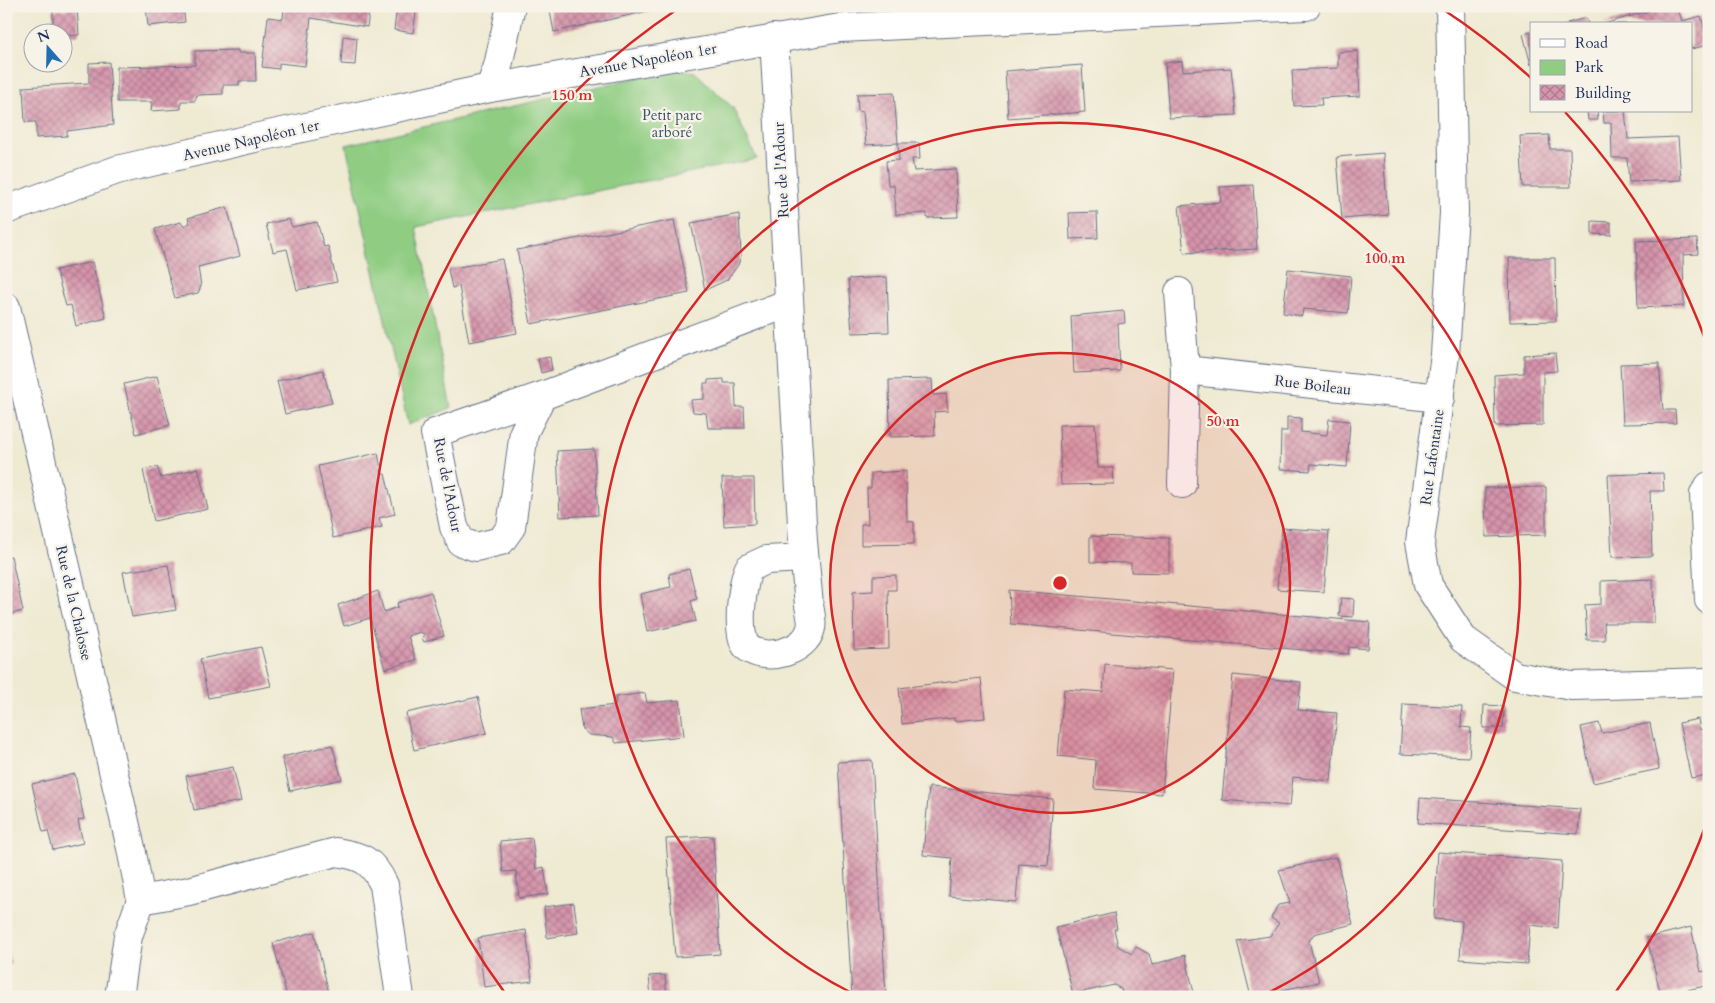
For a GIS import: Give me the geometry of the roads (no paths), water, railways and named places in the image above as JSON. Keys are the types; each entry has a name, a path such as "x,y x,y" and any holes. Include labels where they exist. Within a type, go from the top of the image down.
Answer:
{"street":[{"path":"490,88 498,66 511,6"},
{"name":"Avenue Napoléon 1er","path":"6,210 117,170 259,137 490,88 774,38 840,28 1306,6"},
{"name":"Rue Lafontaine","path":"1450,6 1454,213 1445,356 1420,542 1428,586 1463,639 1515,676 1572,686 1709,682"},
{"name":"Rue de l'Adour","path":"774,38 804,558"},
{"path":"1179,292 1185,370 1182,484"},
{"name":"Rue de l'Adour","path":"542,396 524,432 511,527 501,541 476,547 461,542 454,527 435,433 542,396 789,303"},
{"name":"Rue de la Chalosse","path":"6,307 131,848 141,900"},
{"name":"Rue Boileau","path":"1185,370 1440,398"},
{"path":"1709,486 1704,494 1709,600"},
{"path":"118,997 128,936 141,900 198,889 336,852 359,856 377,870 384,885 400,997"}],"park label":[{"name":"Petit parc arboré","path":"672,124"}]}
